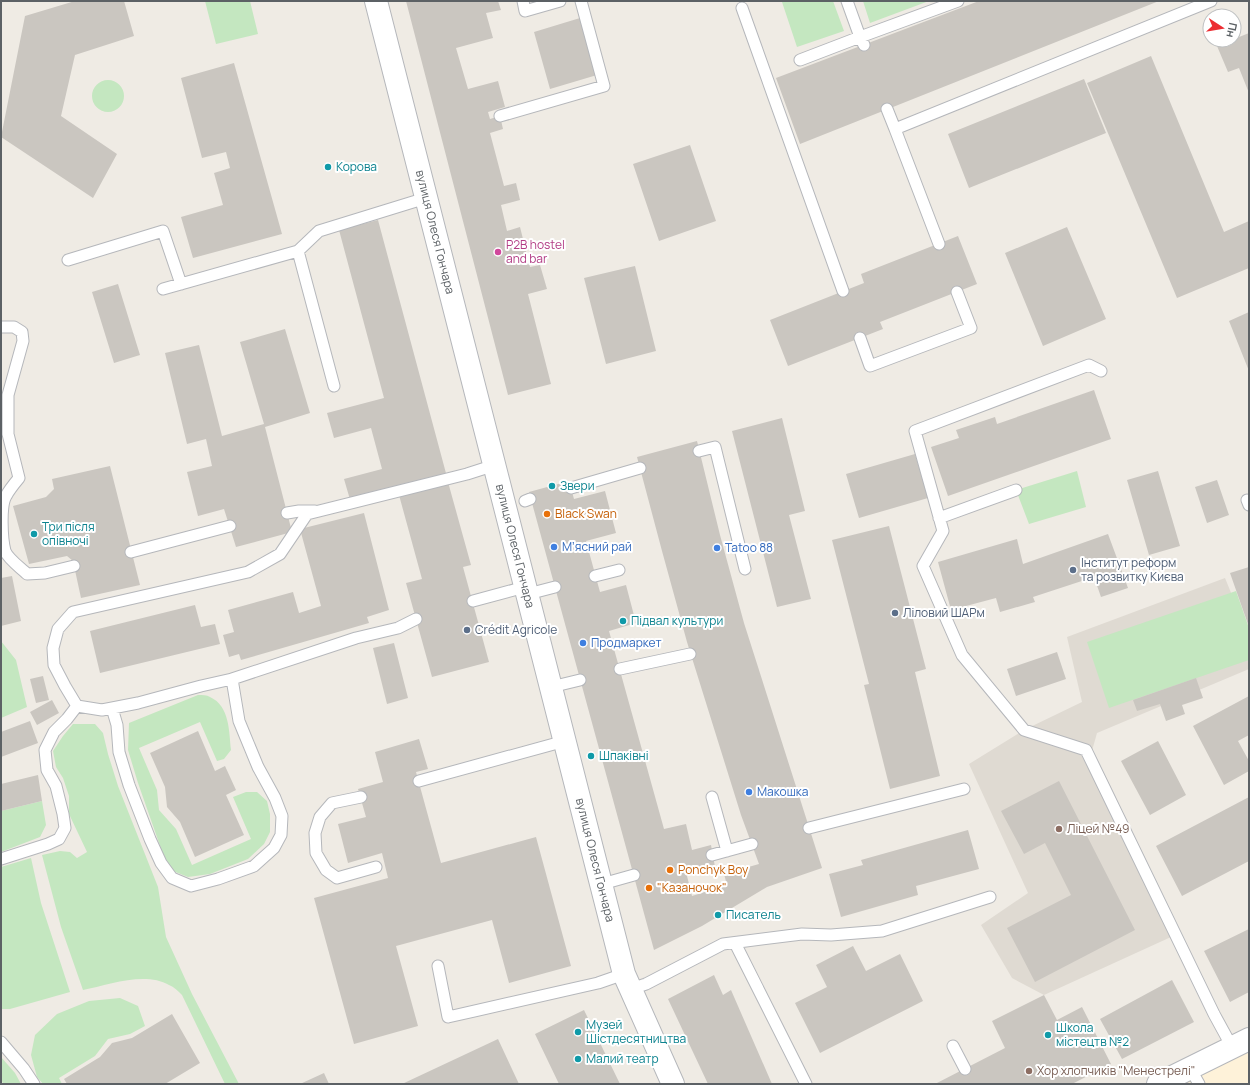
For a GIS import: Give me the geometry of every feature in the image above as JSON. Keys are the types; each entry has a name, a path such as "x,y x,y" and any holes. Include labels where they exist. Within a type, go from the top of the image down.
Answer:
{"street":[{"name":"вулиця Олеся Гончара","path":"376,1 627,982 673,1084"},
{"path":"1158,1084 1194,1076 1241,1043"}],"lane":[{"path":"523,1 525,11 560,1"},
{"path":"500,116 604,86 581,1"},
{"path":"847,1 862,41"},
{"path":"800,60 862,41 958,1"},
{"path":"895,129 1211,1"},
{"path":"742,8 843,291"},
{"path":"887,109 939,244"},
{"path":"163,289 298,251 319,231 426,198"},
{"path":"68,260 163,231 180,284"},
{"path":"298,251 334,386"},
{"path":"860,338 870,366 971,328 957,292"},
{"path":"1,327 14,327 22,332 23,341 8,395 8,434 18,478 3,495 2,514 6,552 27,574 45,573 74,566"},
{"path":"1101,371 1089,365 915,431 943,531 923,566 962,655 1024,730 1086,750 1210,1007 1241,1043"},
{"path":"699,451 715,447 745,569"},
{"path":"416,619 398,628 356,638 232,679 201,686 138,704 102,710 77,706 54,665 53,648 58,629 73,612 248,572 280,554 307,514 467,474 495,465"},
{"path":"571,488 640,468"},
{"path":"939,518 1016,490"},
{"path":"287,513 299,511 321,511"},
{"path":"131,552 230,526"},
{"path":"596,576 619,570"},
{"path":"473,602 527,590 554,587"},
{"path":"620,669 690,654"},
{"path":"112,708 117,725 119,752 129,785 153,845 161,863 172,878 191,886 218,879 254,866 274,848 281,835 282,816 275,798 258,767 238,721 232,679"},
{"path":"551,688 580,680"},
{"path":"1,859 59,839 64,828 64,814 56,786 47,770 45,750 54,732 77,706"},
{"path":"419,781 565,740"},
{"path":"809,828 964,789"},
{"path":"361,797 332,804 320,817 315,833 316,853 326,870 336,878 376,867"},
{"path":"712,797 727,851"},
{"path":"712,855 752,844"},
{"path":"602,884 634,875"},
{"path":"438,966 448,1017 598,983 627,982 646,984 724,944 802,934 882,931 990,896"},
{"path":"735,943 806,1084"},
{"path":"1,1042 24,1069 34,1084"},
{"path":"952,1046 965,1069"}],"shaded area":[{"name":"Ліцей №49","path":"1225,578 1249,637 1249,669 1097,733 1088,765 1171,937 1044,995 1012,978 981,925 1028,893 969,764 1024,730 1082,702 1067,637"},
{"path":"1249,1052 1249,1084 1179,1084 1186,1080"}],"green space":[{"path":"205,1 250,1 258,34 216,44"},
{"path":"833,1 844,31 797,47 782,2"},
{"path":"863,1 929,1 870,23"},
{"path":"108,80 114,81 121,87 124,96 123,102 117,109 108,112 102,111 95,105 92,96 93,90 99,83"},
{"path":"1077,471 1086,507 1029,524 1016,490"},
{"path":"1236,591 1249,628 1249,660 1109,708 1087,642"},
{"path":"1,641 16,660 27,707 1,718"},
{"path":"198,695 209,696 217,701 225,713 229,728 231,750 224,759 217,761 200,722 139,748 157,790 159,810 176,829 192,865 251,839 233,797 246,792 257,792 267,801 270,814 270,832 264,844 248,859 210,874 188,877 173,871 165,860 128,750 129,723"},
{"path":"73,724 95,724 103,733 118,786 158,887 166,937 192,994 239,1084 225,1084 182,995 173,987 159,981 138,979 126,980 83,990 61,927 42,855 60,851 70,852 77,858 87,852 69,814 69,796 63,778 56,767 53,751"},
{"path":"42,801 46,825 40,837 1,852 1,811"},
{"path":"31,858 41,903 70,992 10,1009 1,1009 1,867"},
{"path":"120,998 138,1006 145,1026 130,1034 108,1039 95,1056 59,1078 62,1084 43,1084 37,1077 31,1055 35,1035 57,1014 89,1001"},
{"path":"1,1057 15,1073 21,1084 3,1084 1,1078"}],"building":[{"path":"75,1 124,1 134,36 75,55 61,116 117,154 93,198 1,137 25,16"},
{"path":"406,1 498,1 501,10 486,13 493,38 456,48 468,89 498,81 505,107 488,112 490,119 500,116 503,129 490,133 504,186 516,183 520,200 501,205 507,231 520,227 530,267 540,265 547,289 528,294 551,384 508,395"},
{"path":"979,1 1159,1 800,144 776,78"},
{"path":"580,18 597,75 550,89 534,32"},
{"path":"1249,33 1249,93 1239,68 1228,72 1218,48 1242,48 1242,36"},
{"path":"1151,56 1224,232 1249,221 1249,268 1177,298 1087,83"},
{"path":"234,63 282,234 193,258 181,217 223,205 214,173 230,168 226,152 202,158 181,78"},
{"path":"1084,79 1106,133 969,188 948,134"},
{"path":"690,145 716,221 659,241 633,164"},
{"path":"378,220 447,477 351,503 344,479 382,469 371,428 334,438 327,413 384,398 339,230"},
{"path":"1067,227 1106,319 1043,346 1005,253"},
{"path":"958,236 977,284 880,322 883,329 788,366 770,320 864,283 861,274"},
{"path":"635,266 656,351 606,364 584,278"},
{"path":"118,284 140,355 114,363 92,292"},
{"path":"1249,312 1249,371 1229,321"},
{"path":"285,329 310,413 265,427 292,532 236,547 224,509 198,516 187,472 212,466 206,439 187,444 165,353 199,345 222,436 264,424 240,342"},
{"path":"1094,390 1111,439 948,496 931,447 959,438 956,430 995,417 997,424"},
{"path":"782,418 805,511 789,515 811,599 777,607 732,431"},
{"path":"697,441 720,535 744,623 822,868 767,887 702,926 654,950 529,492 569,481 574,499 605,491 616,533 586,541 600,592 626,585 636,623 609,631 664,829 686,824 692,850 711,845 715,867 687,876 692,896 727,885 724,874 759,864 741,815 687,642 637,457"},
{"path":"915,454 928,498 859,518 846,474"},
{"path":"110,466 140,585 81,598 73,561 67,556 29,564 13,506 46,497 54,489 52,479"},
{"path":"1158,471 1180,546 1149,555 1127,480"},
{"path":"1217,480 1229,515 1207,523 1195,487"},
{"path":"448,482 471,565 463,567 489,662 432,677 406,583 422,579 399,495"},
{"path":"364,513 389,610 367,617 369,623 241,660 239,654 229,657 223,635 234,632 228,610 293,592 299,613 321,606 300,529"},
{"path":"889,526 926,669 915,672 940,776 890,789 864,685 869,684 832,540"},
{"path":"1108,534 1128,588 1101,597 1094,577 1033,597 1035,602 1000,612 996,598 951,610 938,562 1017,539 1023,564"},
{"path":"1249,567 1249,627 1230,573"},
{"path":"12,576 21,621 1,626 1,578"},
{"path":"195,605 201,627 215,624 220,644 100,673 90,631"},
{"path":"394,643 408,698 387,704 373,648"},
{"path":"1057,652 1066,679 1016,696 1007,669"},
{"path":"43,676 49,700 36,703 30,679"},
{"path":"1196,678 1203,698 1182,705 1185,714 1166,721 1160,704 1137,711 1133,700"},
{"path":"1249,696 1249,735 1238,741 1249,761 1249,771 1224,785 1193,726"},
{"path":"52,700 59,713 37,725 30,712"},
{"path":"30,721 38,743 1,757 1,732"},
{"path":"198,731 215,771 225,766 236,790 226,795 244,835 195,857 180,822 167,807 165,787 150,753"},
{"path":"419,739 428,769 416,772 441,863 536,837 571,966 509,983 492,920 396,946 418,1026 354,1044 314,898 388,878 382,853 348,863 338,824 366,817 358,789 383,782 375,752"},
{"path":"1158,741 1186,795 1150,815 1121,761"},
{"path":"38,775 42,801 1,811 1,784"},
{"path":"1059,781 1135,930 1035,982 1007,928 1071,895 1045,843 1024,854 1001,811"},
{"path":"1249,797 1249,861 1182,896 1156,846"},
{"path":"968,830 979,869 916,886 918,895 841,917 829,874 863,865 861,860"},
{"path":"1249,929 1249,992 1230,1002 1204,951"},
{"path":"853,946 866,971 900,954 923,1001 820,1053 795,1003 827,987 816,965"},
{"path":"714,975 723,995 731,990 772,1084 708,1084 668,999"},
{"path":"1172,980 1194,1022 1122,1059 1100,1019"},
{"name":"Школа містецтв №2","path":"1044,995 1057,1020 1082,1007 1111,1064 1072,1084 935,1084 1005,1048 992,1021"},
{"name":"Малий театр","path":"584,1010 620,1084 559,1084 535,1034"},
{"path":"172,1014 200,1063 165,1084 67,1084 64,1079 100,1057 112,1043 132,1038"},
{"path":"498,1039 519,1084 402,1084"},
{"path":"324,1073 329,1084 300,1084"}],"place":[{"name":"Корова","path":"328,167"},
{"name":"P2B hostel and bar","path":"498,252"},
{"name":"Звери","path":"552,486"},
{"name":"Black Swan","path":"547,514"},
{"name":"Три після опівночі","path":"34,534"},
{"name":"Мʼясний рай","path":"554,547"},
{"name":"Tatoo 88","path":"717,548"},
{"name":"Інститут реформ та розвитку Києва","path":"1073,570"},
{"name":"Ліловий ШАРм","path":"895,613"},
{"name":"Підвал культури","path":"623,621"},
{"name":"Crédit Agricole","path":"467,630"},
{"name":"Продмаркет","path":"583,643"},
{"name":"Шпаківні","path":"591,756"},
{"name":"Макошка","path":"749,792"},
{"name":"Ліцей №49","path":"1059,829"},
{"name":"Ponchyk Boy","path":"670,870"},
{"name":"\"Казаночок\"","path":"649,888"},
{"name":"Писатель","path":"718,915"},
{"name":"Музей Шістдесятництва","path":"578,1032"},
{"name":"Школа містецтв №2","path":"1048,1035"},
{"name":"Малий театр","path":"578,1059"},
{"name":"Хор хлопчиків \"Менестрелі\"","path":"1029,1071"}]}
